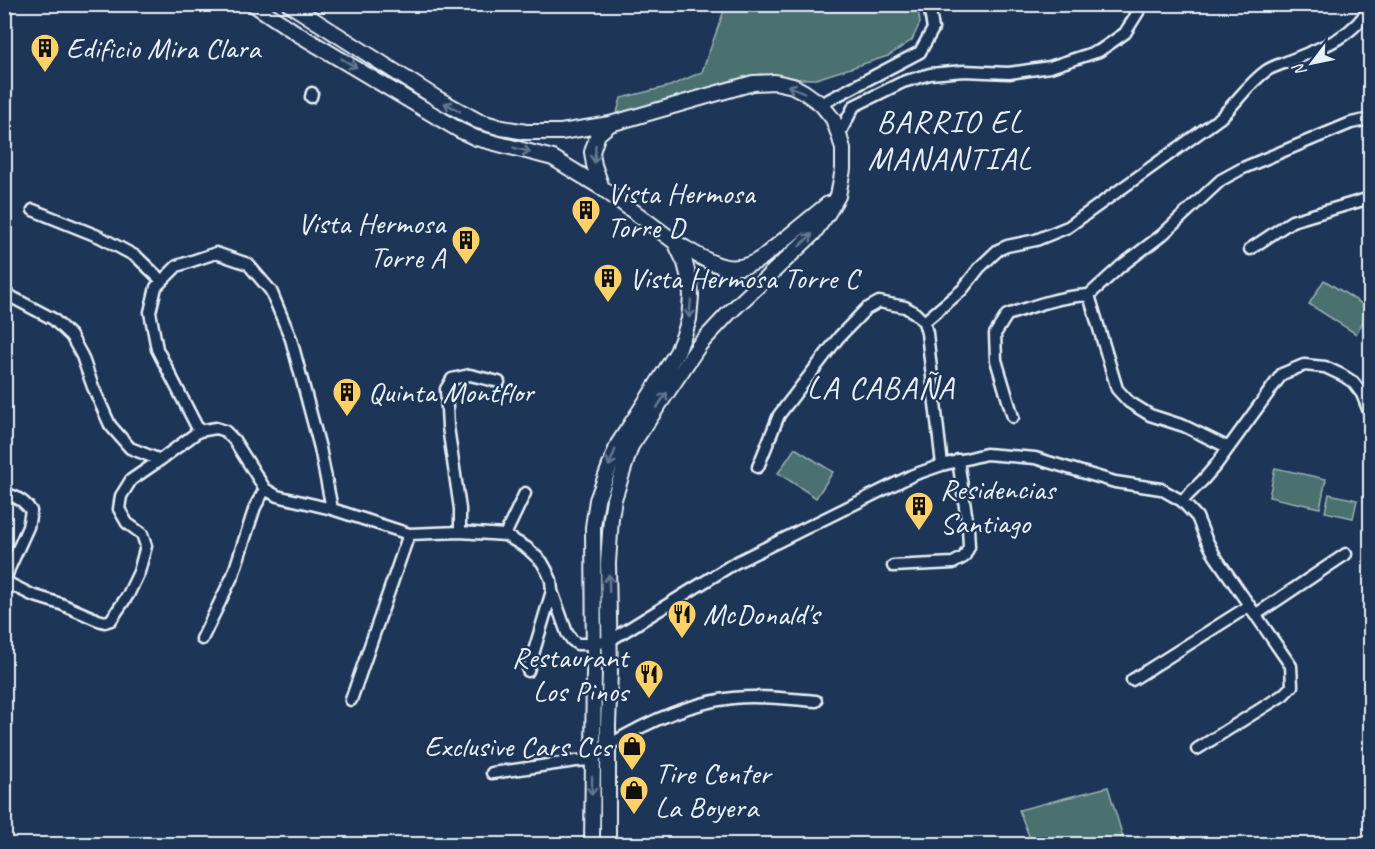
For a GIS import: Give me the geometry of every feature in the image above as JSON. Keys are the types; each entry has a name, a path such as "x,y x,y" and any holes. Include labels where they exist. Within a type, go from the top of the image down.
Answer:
{"main road":[{"path":"253,4 298,34 459,130 476,138 553,158 602,188 675,242 714,264 733,268 754,263 838,196"},
{"path":"289,4 438,99 478,121 502,128 542,133 610,124 753,83 775,82 793,86 821,104 832,119 839,135 843,149 843,169 838,196 828,213 813,234 728,314 700,344 631,446 614,499 608,562 610,672 608,844"},
{"path":"602,188 592,152 598,134 610,124"},
{"path":"592,844 593,527 597,500 618,444 677,352 689,319 691,296 685,262 675,242"}],"street":[{"path":"821,104 920,52 933,29 927,4"},
{"path":"839,135 854,106 903,82 930,74 964,71 1009,73 1050,67 1099,51 1125,33 1143,4"},
{"path":"924,322 962,290 980,267 998,250 1006,246 1036,240 1068,227 1220,118 1251,84 1268,70 1328,45 1347,33 1371,6"},
{"path":"842,94 854,106"},
{"path":"1013,417 996,360 995,334 1007,315 1054,301 1089,295 1120,266 1162,235 1221,180 1243,168 1351,123 1371,119"},
{"path":"1250,249 1292,221 1371,198"},
{"path":"33,210 100,237 137,257 162,281"},
{"path":"199,431 157,349 150,312 156,287 177,266 216,253 248,264 271,291 291,339 320,448 332,509"},
{"path":"4,293 53,320 71,336 82,356 110,425 130,448 160,460"},
{"path":"1089,295 1117,388 1129,402 1150,415 1184,426 1227,447"},
{"path":"758,467 779,415 839,336 866,309 879,302 905,307 924,322 942,465"},
{"path":"1182,501 1203,480 1282,374 1304,365 1325,367 1353,382 1362,394 1371,414"},
{"path":"460,532 446,389 452,379 470,375 500,382"},
{"path":"13,496 21,500 31,511 28,527 9,569 7,581 32,595 105,622 111,620 128,595 146,546 142,534 127,523 119,509 121,496 131,480 199,431 216,428 225,431 234,440 265,489 278,496 332,509 409,534 460,532 505,535 527,548 542,562 551,580 552,591 569,637 577,644 594,644 609,641 735,563 914,475 958,460 986,454 1035,458 1115,482 1161,489 1182,501 1197,517 1215,556 1291,666 1292,686 1283,695 1197,749"},
{"path":"893,566 953,563 964,557 969,547 968,527 958,460"},
{"path":"202,639 232,575 255,507 265,489"},
{"path":"505,535 525,493"},
{"path":"351,700 409,534"},
{"path":"1131,680 1346,554"},
{"path":"528,671 552,591"},
{"path":"609,745 630,732 691,706 733,698 816,700"},
{"path":"492,773 592,760"}],"green space":[{"path":"912,4 918,8 920,23 912,40 888,56 816,79 794,79 760,74 616,116 621,98 670,86 702,72 726,5"},
{"path":"1324,280 1370,309 1356,334 1309,304"},
{"path":"795,448 833,472 816,498 778,473"},
{"path":"1275,468 1326,479 1320,508 1269,497"},
{"path":"1329,494 1357,500 1353,518 1325,512"},
{"path":"1108,787 1125,844 1032,844 1019,810"}],"place":[{"name":"Edificio Mira Clara","path":"45,74"},
{"name":"Vista Hermosa Torre D","path":"586,236"},
{"name":"Vista Hermosa Torre A","path":"466,266"},
{"name":"Vista Hermosa Torre C","path":"608,304"},
{"name":"Quinta Montflor","path":"347,418"},
{"name":"Residencias Santiago","path":"919,532"},
{"name":"McDonald's","path":"682,640"},
{"name":"Restaurant Los Pinos","path":"649,700"},
{"name":"Exclusive Cars Ccs","path":"632,772"},
{"name":"Tire Center La Boyera","path":"634,816"}],"district":[{"name":"BARRIO EL MANANTIAL","path":"950,140"},
{"name":"LA CABAÑA","path":"881,387"}]}
